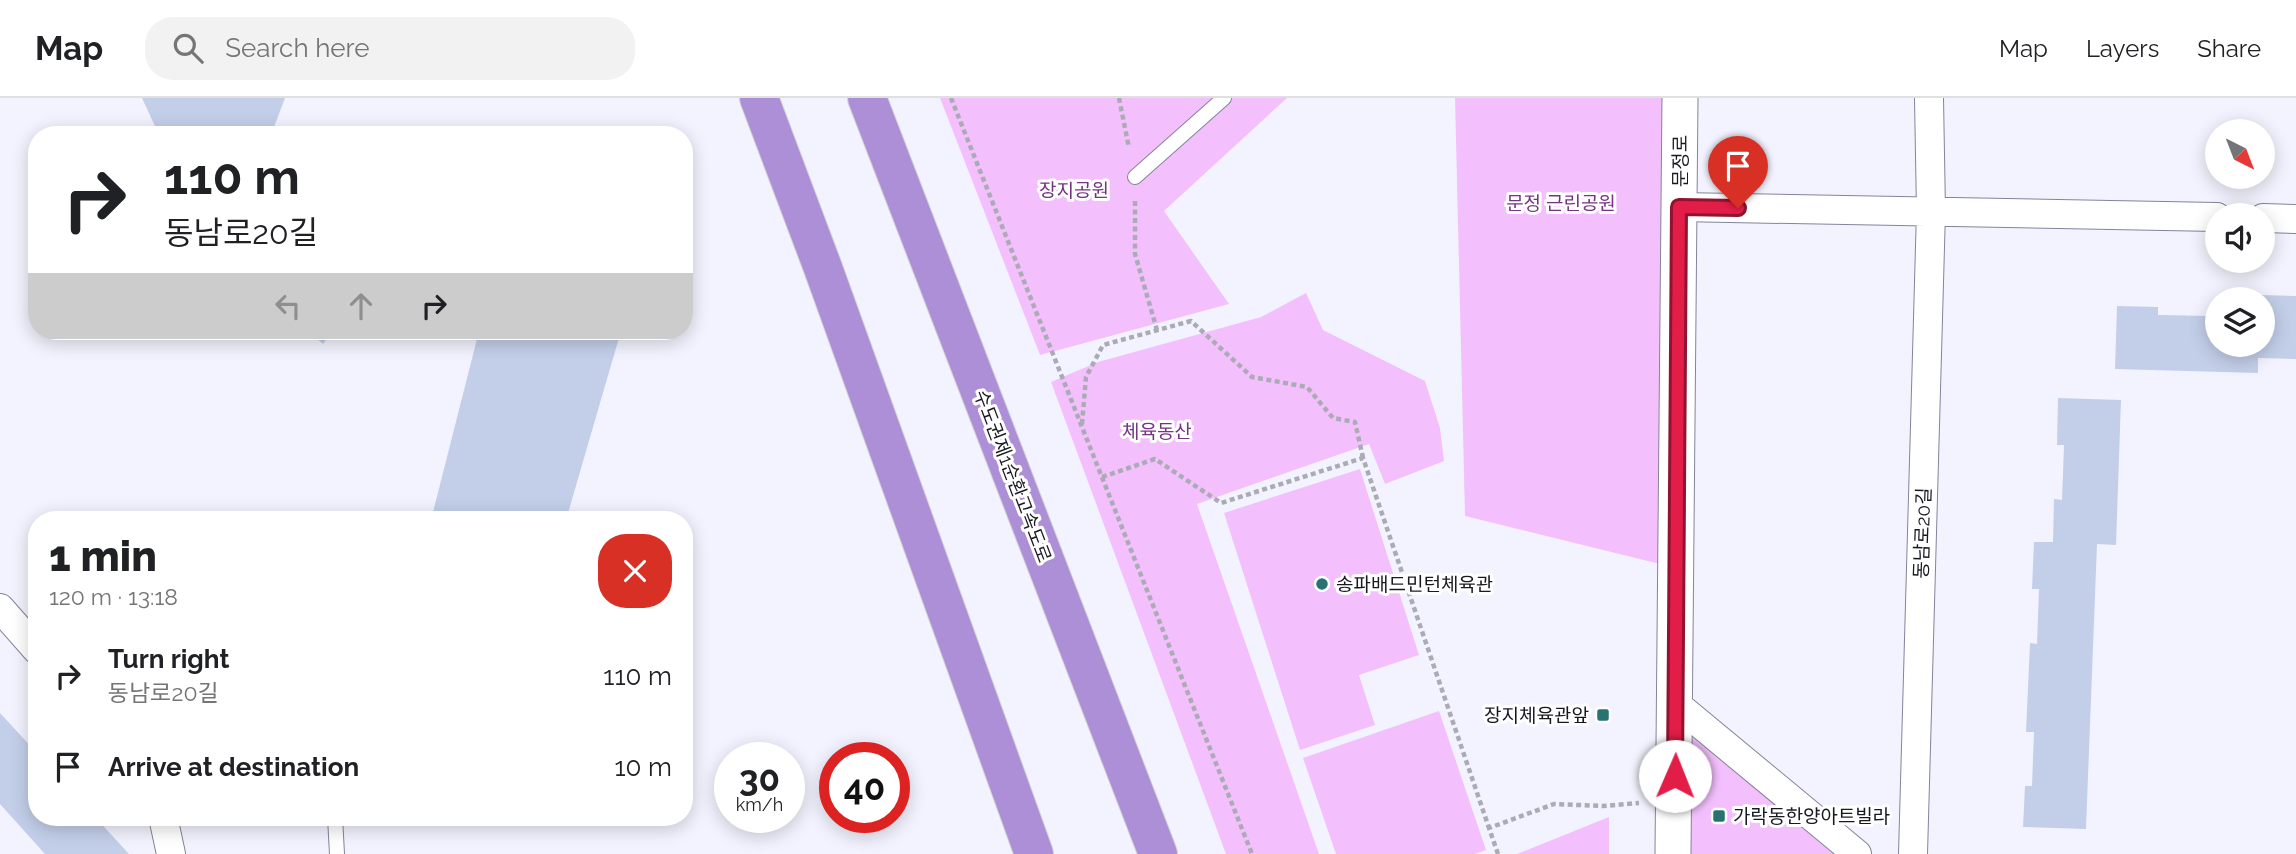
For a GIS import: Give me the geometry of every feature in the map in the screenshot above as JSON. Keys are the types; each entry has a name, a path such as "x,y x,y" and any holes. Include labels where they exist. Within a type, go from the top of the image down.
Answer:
{"highway":[{"path":"759,98 1034,854"},
{"name":"수도권제1순환고속도로","path":"867,98 1158,854"},
{"path":"823,268 1061,854"}],"street":[{"name":"문정로","path":"1673,854 1680,98"},
{"name":"동남로20길","path":"1913,854 1931,212 1929,98"},
{"path":"1679,207 2205,217"},
{"path":"2275,218 2296,219"},
{"path":"0,608 28,640"},
{"path":"1675,704 1857,854"},
{"path":"165,826 171,854"}],"lane":[{"path":"1135,177 1224,98"},
{"path":"335,826 337,854"}],"path":[{"path":"951,98 1252,854"},
{"path":"1119,98 1135,177 1135,254 1157,330"},
{"path":"1082,426 1086,377 1103,345 1191,321 1252,377 1307,387 1333,418 1354,422 1363,457 1497,854"},
{"path":"1102,477 1156,459 1221,503 1363,457"},
{"path":"1489,828 1554,804 1603,806 1674,800"}],"green space":[{"name":"장지공원","path":"940,98 1287,98 1164,211 1229,304 1040,355"},
{"name":"문정 근린공원","path":"1455,98 1665,98 1660,564 1465,516"},
{"name":"체육동산","path":"1306,293 1323,330 1425,381 1440,428 1444,461 1385,484 1369,444 1197,504 1319,854 1226,854 1051,382 1098,362 1261,317"},
{"name":"송파배드민턴체육관","path":"1360,469 1419,655 1359,675 1375,725 1300,750 1224,513"},
{"path":"1676,704 1857,854 1678,854"},
{"path":"1439,711 1486,850 1475,854 1336,854 1303,758"},
{"path":"1609,817 1609,854 1517,854"}],"building":[{"path":"142,98 285,98 274,126 155,126"},
{"path":"2275,295 2296,296 2296,359 2258,358 2258,373 2115,369 2117,306 2158,307 2158,315 2205,316 2205,357 2275,357"},
{"path":"477,340 618,340 569,511 433,511"},
{"path":"2058,398 2121,400 2116,545 2097,544 2086,829 2023,827 2025,786 2032,786 2034,732 2026,732 2030,643 2037,644 2039,589 2032,589 2034,542 2053,542 2054,499 2062,500 2064,445 2057,445"},
{"path":"0,713 28,743 28,826 103,826 129,854 45,854 0,804"}],"place":[{"name":"송파배드민턴체육관","path":"1322,584"},
{"name":"장지체육관앞","path":"1603,715"},
{"name":"가락동한양아트빌라","path":"1719,816"}],"route":[{"path":"1675,776 1679,207 1738,208"}]}
